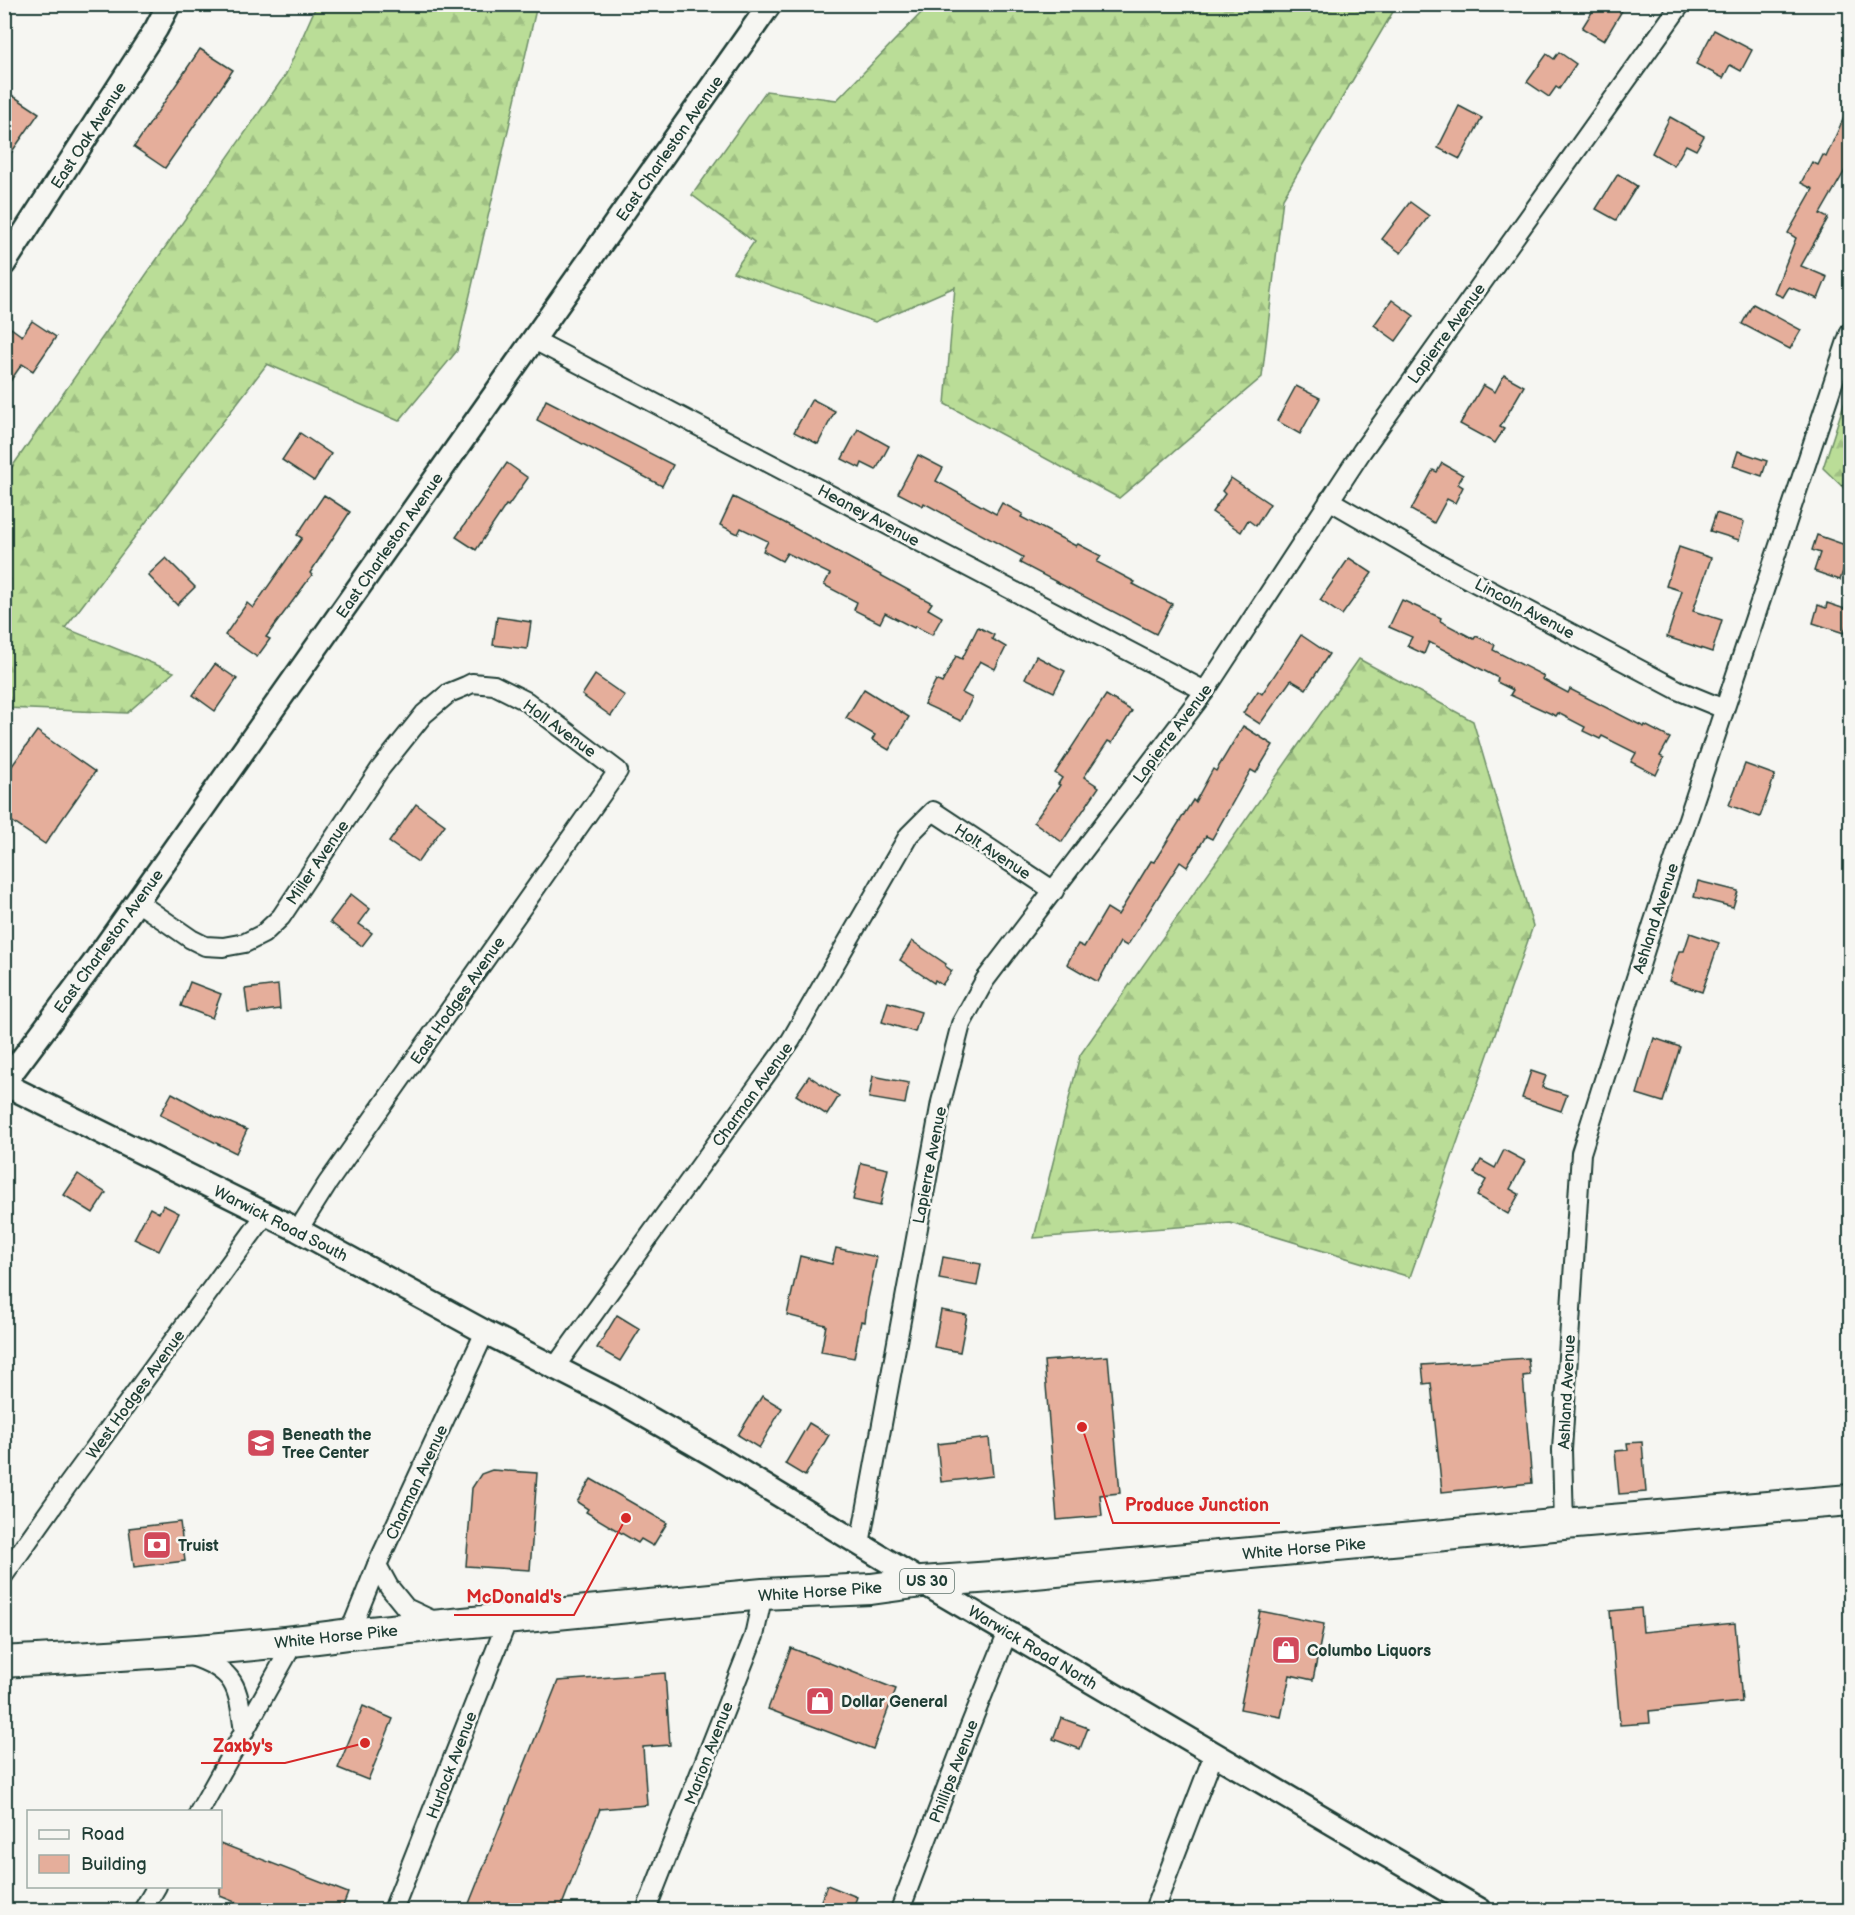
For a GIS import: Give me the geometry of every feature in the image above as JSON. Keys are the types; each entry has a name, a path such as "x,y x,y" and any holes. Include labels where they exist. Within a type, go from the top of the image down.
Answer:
{"highway":[{"name":"White Horse Pike","path":"4,1662 294,1642 349,1634 763,1594 872,1589 922,1582 1851,1500"}],"street":[{"name":"East Oak Avenue","path":"4,264 156,29 169,4"},
{"name":"East Charleston Avenue","path":"4,1083 93,964 770,4"},
{"name":"Lapierre Avenue","path":"860,1544 940,1102 961,1024 985,980 1205,691 1362,451 1681,4"},
{"name":"Ashland Avenue","path":"1564,1524 1562,1450 1581,1153 1653,924 1850,335"},
{"name":"Heaney Avenue","path":"534,340 1205,691"},
{"name":"Lincoln Avenue","path":"1329,500 1438,563 1680,691 1724,710"},
{"name":"Holl Avenue","path":"466,686 472,683 494,685 526,701 618,771"},
{"name":"Miller Avenue","path":"136,901 205,946 223,947 245,943 263,934 281,917 380,769 424,714 448,693 466,686"},
{"name":"East Hodges Avenue","path":"298,1230 327,1184 618,771"},
{"name":"Holt Avenue","path":"933,811 1054,891"},
{"name":"Charman Avenue","path":"555,1367 791,1040 909,835 933,811"},
{"name":"Warwick Road South","path":"4,1083 298,1230 485,1332 555,1367"},
{"name":"West Hodges Avenue","path":"4,1575 266,1214"},
{"name":"Charman Avenue","path":"349,1634 377,1565 485,1332"},
{"name":"Warwick Road North","path":"555,1367 611,1396 717,1457 922,1582 1214,1754 1455,1904 1480,1911"},
{"path":"377,1565 389,1587 406,1608 443,1625"},
{"name":"Marion Avenue","path":"646,1911 754,1636 763,1594"},
{"name":"Hurlock Avenue","path":"393,1911 508,1619"},
{"name":"Phillips Avenue","path":"900,1911 1008,1632"},
{"path":"200,1810 294,1642"},
{"path":"178,1651 212,1663 222,1670 233,1683 240,1703 244,1732"},
{"path":"1154,1911 1214,1754"},
{"path":"143,1911 156,1888"}],"green space":[{"path":"317,4 537,5 457,351 399,421 267,364 65,628 174,672 127,713 5,708 5,477 286,74"},
{"path":"927,5 1397,5 1283,198 1262,377 1119,498 945,404 955,287 875,322 733,272 754,242 692,195 766,91 837,100"},
{"path":"1850,385 1850,494 1823,468"},
{"path":"1359,659 1473,721 1533,926 1410,1277 1230,1223 1034,1238 1080,1055"}],"building":[{"path":"1597,4 1626,4 1604,41 1582,28"},
{"path":"1714,30 1752,50 1741,71 1730,65 1723,78 1696,64"},
{"path":"200,49 233,70 165,168 134,147"},
{"path":"1559,52 1576,64 1559,89 1556,87 1549,97 1527,82 1547,54 1554,59"},
{"path":"4,90 39,113 4,163"},
{"path":"1851,102 1851,160 1820,214 1828,218 1801,266 1827,277 1818,299 1789,287 1783,297 1774,293 1796,238 1788,233 1813,189 1801,183 1812,162 1818,165 1823,155 1826,157"},
{"path":"1459,106 1482,118 1460,159 1438,148"},
{"path":"1670,117 1704,136 1696,150 1686,145 1674,166 1652,153"},
{"path":"1618,174 1637,186 1616,220 1596,209"},
{"path":"1410,202 1429,216 1401,253 1382,239"},
{"path":"1392,300 1414,316 1396,341 1374,325"},
{"path":"1753,304 1801,330 1790,349 1742,324"},
{"path":"32,321 56,337 33,371 22,364 4,390 4,338 11,328 22,336"},
{"path":"1504,375 1524,386 1500,427 1504,429 1495,443 1460,424 1483,385 1495,392"},
{"path":"1296,386 1320,398 1300,434 1277,421"},
{"path":"812,399 835,411 818,444 794,432"},
{"path":"546,400 673,465 662,486 537,420"},
{"path":"858,429 889,446 876,470 862,463 860,468 842,459"},
{"path":"300,433 331,454 314,481 282,460"},
{"path":"1738,451 1767,461 1762,476 1733,466"},
{"path":"918,455 943,468 936,481 996,514 1002,503 1023,514 1021,517 1076,546 1078,544 1101,556 1097,562 1172,604 1156,634 1020,563 1023,557 924,503 923,506 898,493"},
{"path":"507,463 528,478 508,506 506,505 476,550 456,537"},
{"path":"1442,463 1463,475 1458,484 1463,487 1455,503 1447,499 1434,523 1411,510 1433,470 1437,472"},
{"path":"1231,478 1270,504 1256,526 1248,520 1241,532 1212,512 1225,494 1222,491"},
{"path":"324,495 350,512 310,573 312,575 266,637 270,639 257,657 225,635 247,603 253,608 302,538 297,535"},
{"path":"733,497 932,603 928,609 942,617 932,635 885,613 880,623 854,610 857,602 824,585 830,574 787,553 782,561 763,551 768,541 741,528 738,534 720,525"},
{"path":"1716,513 1744,522 1739,540 1710,531"},
{"path":"1817,535 1851,547 1840,580 1814,571 1820,553 1812,550"},
{"path":"1679,547 1711,558 1693,611 1722,620 1712,652 1667,637 1682,591 1666,586"},
{"path":"166,558 195,587 177,605 148,575"},
{"path":"1349,558 1372,573 1342,615 1320,600"},
{"path":"1402,600 1441,618 1440,621 1474,639 1476,636 1495,645 1493,650 1544,676 1542,679 1568,693 1570,689 1670,738 1660,756 1664,758 1656,775 1631,762 1636,753 1602,736 1600,739 1583,731 1585,727 1558,713 1556,716 1510,695 1513,690 1497,682 1498,678 1429,642 1424,654 1407,646 1412,637 1389,627"},
{"path":"1827,603 1851,611 1844,633 1813,623 1818,605 1826,608"},
{"path":"497,617 531,622 527,649 493,645"},
{"path":"978,627 994,635 992,639 1006,647 995,669 980,661 962,693 972,698 961,721 924,704 936,680 942,683 956,656 962,659"},
{"path":"1301,635 1329,654 1306,689 1291,680 1260,724 1243,713 1258,691 1262,694"},
{"path":"1036,656 1065,671 1054,692 1025,678"},
{"path":"215,664 237,679 215,711 193,695"},
{"path":"595,675 625,696 611,716 582,695"},
{"path":"864,689 909,717 889,750 872,740 875,735 846,718"},
{"path":"1106,695 1132,711 1112,743 1108,741 1084,777 1099,787 1062,842 1034,822 1060,785 1058,784 1062,778 1055,773"},
{"path":"1243,726 1273,745 1256,773 1251,770 1212,839 1206,836 1187,867 1180,862 1127,946 1120,942 1098,982 1067,964 1078,944 1084,947 1107,908 1118,915 1151,861 1154,862 1193,800 1195,802 1213,769 1216,771"},
{"path":"37,731 95,772 45,844 4,816 4,777"},
{"path":"1745,764 1775,775 1760,817 1729,805"},
{"path":"416,804 445,825 418,862 389,842"},
{"path":"1698,881 1738,891 1733,907 1694,897"},
{"path":"351,894 370,909 359,924 372,933 362,946 330,922"},
{"path":"1690,933 1719,943 1702,992 1669,981 1679,951 1684,951"},
{"path":"912,941 946,964 945,966 952,971 942,985 935,980 934,983 900,960"},
{"path":"190,982 221,994 212,1018 181,1006"},
{"path":"278,985 280,1009 248,1013 245,989"},
{"path":"888,1002 921,1012 915,1032 882,1022"},
{"path":"1654,1038 1680,1047 1663,1102 1637,1094"},
{"path":"1531,1071 1546,1076 1542,1087 1567,1095 1561,1111 1522,1098"},
{"path":"809,1076 839,1096 827,1115 796,1095"},
{"path":"873,1076 909,1083 905,1104 869,1098"},
{"path":"172,1093 216,1117 247,1130 236,1153 160,1115"},
{"path":"1504,1150 1525,1161 1510,1189 1519,1194 1508,1214 1477,1196 1486,1180 1474,1173 1481,1160 1495,1168"},
{"path":"861,1163 888,1169 880,1206 853,1200"},
{"path":"78,1174 106,1193 93,1213 64,1195"},
{"path":"163,1205 179,1213 159,1251 134,1239 150,1208 159,1213"},
{"path":"836,1248 877,1257 865,1322 861,1321 854,1358 821,1352 826,1325 787,1315 800,1256 832,1264"},
{"path":"943,1257 981,1264 977,1286 939,1279"},
{"path":"941,1310 967,1315 960,1352 934,1347"},
{"path":"617,1315 640,1329 620,1361 597,1348"},
{"path":"1108,1356 1120,1493 1100,1495 1102,1516 1057,1520 1044,1361"},
{"path":"1528,1358 1530,1375 1523,1376 1532,1483 1442,1492 1431,1383 1424,1384 1422,1365"},
{"path":"762,1396 782,1408 759,1448 738,1435"},
{"path":"809,1423 829,1435 805,1476 785,1464"},
{"path":"989,1438 993,1476 941,1482 937,1444"},
{"path":"1642,1442 1646,1492 1619,1494 1615,1451 1628,1450 1627,1443"},
{"path":"492,1470 537,1473 530,1570 466,1566 472,1488 481,1474"},
{"path":"591,1479 667,1523 653,1546 641,1539 638,1543 586,1512 588,1509 577,1502"},
{"name":"Truist","path":"180,1522 185,1561 134,1567 129,1528"},
{"path":"1641,1608 1643,1632 1735,1623 1742,1702 1649,1711 1650,1723 1620,1725 1610,1611"},
{"name":"Columbo Liquors","path":"1260,1611 1324,1624 1313,1680 1290,1675 1281,1717 1240,1709"},
{"path":"791,1648 896,1689 873,1749 768,1709"},
{"path":"665,1673 670,1745 643,1747 647,1805 600,1809 560,1910 550,1906 548,1911 466,1911 558,1681"},
{"path":"363,1706 393,1719 368,1780 338,1768"},
{"path":"1061,1718 1088,1728 1080,1749 1053,1739"},
{"path":"222,1844 348,1893 341,1911 257,1911 220,1896"},
{"path":"827,1885 857,1897 852,1911 817,1911"}],"place":[{"name":"Produce Junction","path":"1082,1427"},
{"name":"Beneath the Tree Center","path":"261,1443"},
{"name":"McDonald's","path":"626,1518"},
{"name":"Truist","path":"157,1545"},
{"name":"Columbo Liquors","path":"1286,1650"},
{"name":"Dollar General","path":"820,1701"},
{"name":"Zaxby's","path":"365,1743"}]}
